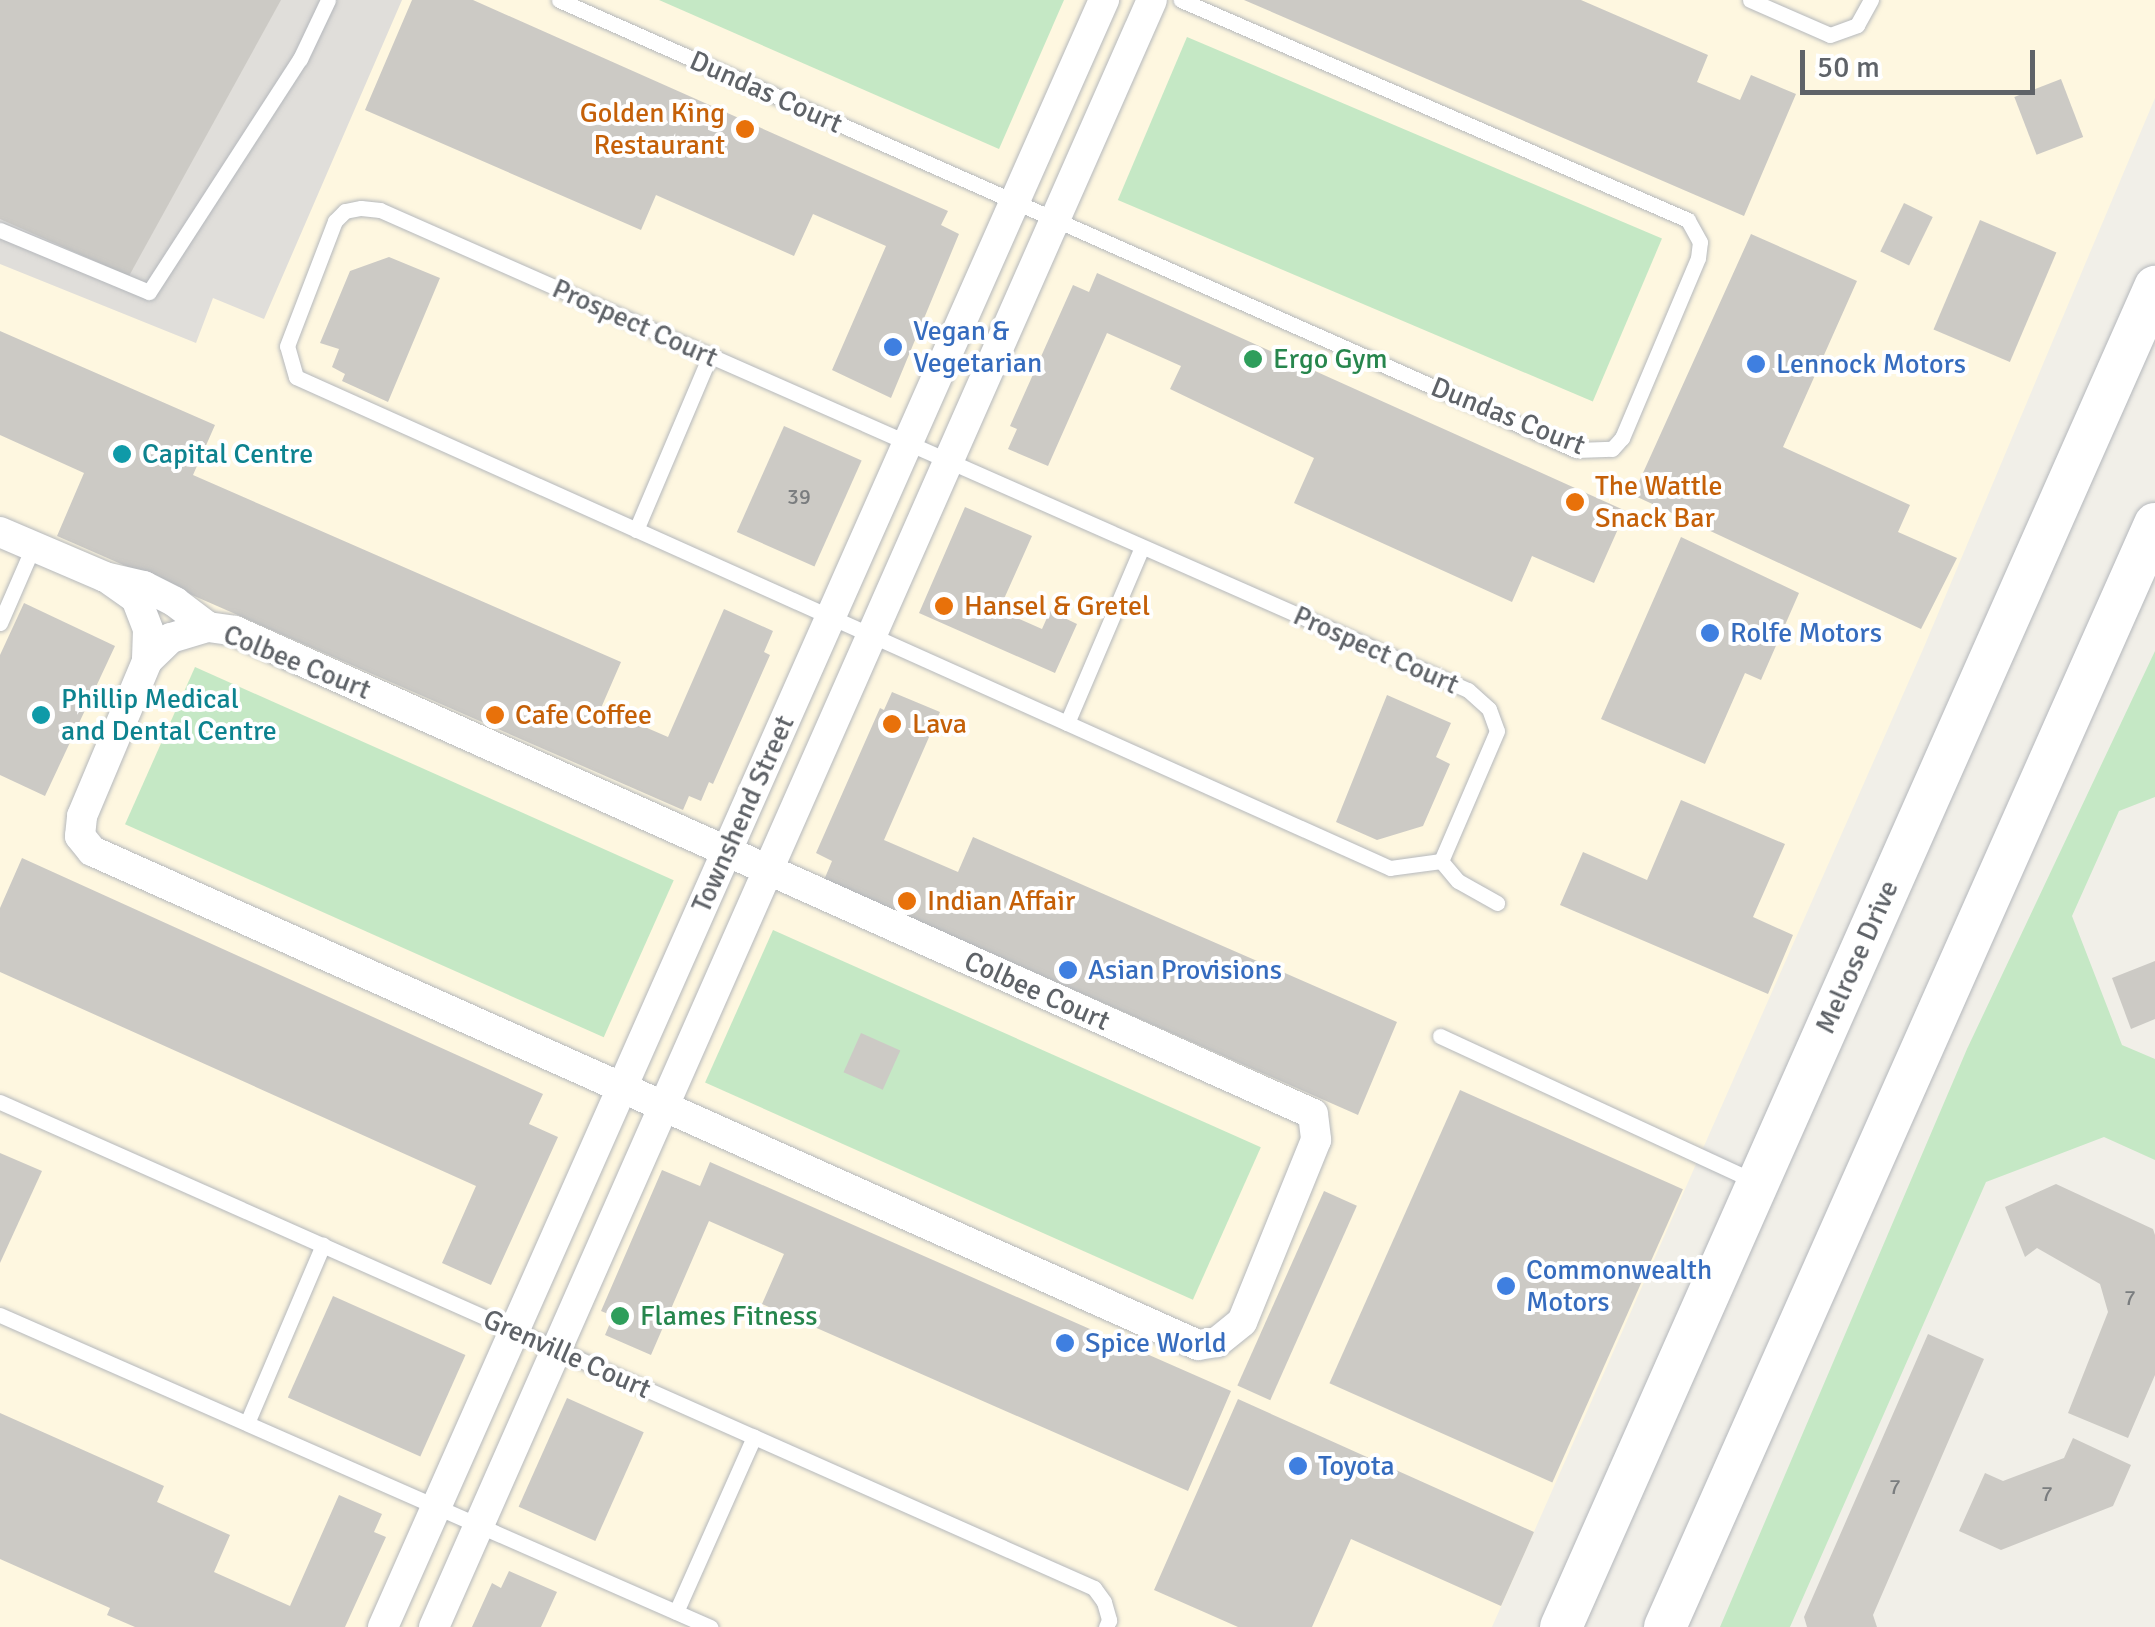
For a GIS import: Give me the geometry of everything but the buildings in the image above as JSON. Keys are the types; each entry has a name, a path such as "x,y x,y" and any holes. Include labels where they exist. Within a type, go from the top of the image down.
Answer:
{"main road":[{"name":"Melrose Drive","path":"1561,1627 2155,287"},
{"path":"1665,1627 2155,524"}],"street":[{"name":"Townshend Street","path":"382,1627 1104,0"},
{"name":"Townshend Street","path":"434,1627 1152,0"},
{"path":"0,532 105,577 144,586 175,602 208,627"},
{"path":"105,577 136,598 148,630 146,662"},
{"name":"Colbee Court","path":"208,627 236,631 1313,1114 1316,1140 1242,1322 1230,1336 1198,1345 92,852 80,836 82,816 146,662 171,638 208,627"}],"lane":[{"path":"0,230 149,292 300,58 328,0"},
{"name":"Dundas Court","path":"559,0 1576,450 1612,449 1622,438 1698,258 1700,242 1688,220 1181,0"},
{"path":"1750,0 1830,35 1856,25 1870,0"},
{"name":"Prospect Court","path":"380,210 710,356 1468,690 1489,709 1497,732 1441,861 1390,868 296,377 287,346 335,221 346,211 380,210"},
{"path":"636,530 710,356"},
{"path":"0,623 34,547"},
{"path":"1067,723 1142,547"},
{"path":"1441,861 1458,880 1497,904"},
{"path":"1440,1036 1758,1183"},
{"name":"Grenville Court","path":"0,1102 1094,1588 1104,1602 1109,1620 1106,1627"},
{"path":"247,1423 323,1245"},
{"path":"0,1315 710,1627"},
{"path":"676,1612 754,1437"}],"shaded area":[{"path":"0,0 2155,0 2155,98 1924,647 1492,1627 0,1627"},
{"path":"0,0 402,0 264,319 213,298 196,343 0,264"}],"green space":[{"path":"659,0 1064,0 999,149"},
{"path":"1187,37 1662,239 1593,402 1118,200"},
{"path":"2155,651 2155,797 2119,811 2072,916 2122,1045 2155,1059 2155,1160 2104,1137 1986,1182 1790,1627 1720,1627 1967,1049"},
{"path":"195,667 674,880 604,1037 125,824"},
{"path":"773,930 1261,1147 1193,1300 705,1083"}],"place":[{"name":"Golden King Restaurant","path":"745,129"},
{"name":"Vegan & Vegetarian","path":"893,347"},
{"name":"Ergo Gym","path":"1253,359"},
{"name":"Lennock Motors","path":"1756,364"},
{"name":"Capital Centre","path":"122,454"},
{"name":"The Wattle Snack Bar","path":"1575,502"},
{"name":"Hansel & Gretel","path":"944,606"},
{"name":"Rolfe Motors","path":"1710,633"},
{"name":"Phillip Medical and Dental Centre","path":"41,715"},
{"name":"Cafe Coffee","path":"495,715"},
{"name":"Lava","path":"892,724"},
{"name":"Indian Affair","path":"907,901"},
{"name":"Asian Provisions","path":"1068,970"},
{"name":"Commonwealth Motors","path":"1506,1286"},
{"name":"Flames Fitness","path":"620,1316"},
{"name":"Spice World","path":"1065,1343"},
{"name":"Toyota","path":"1298,1466"}]}
